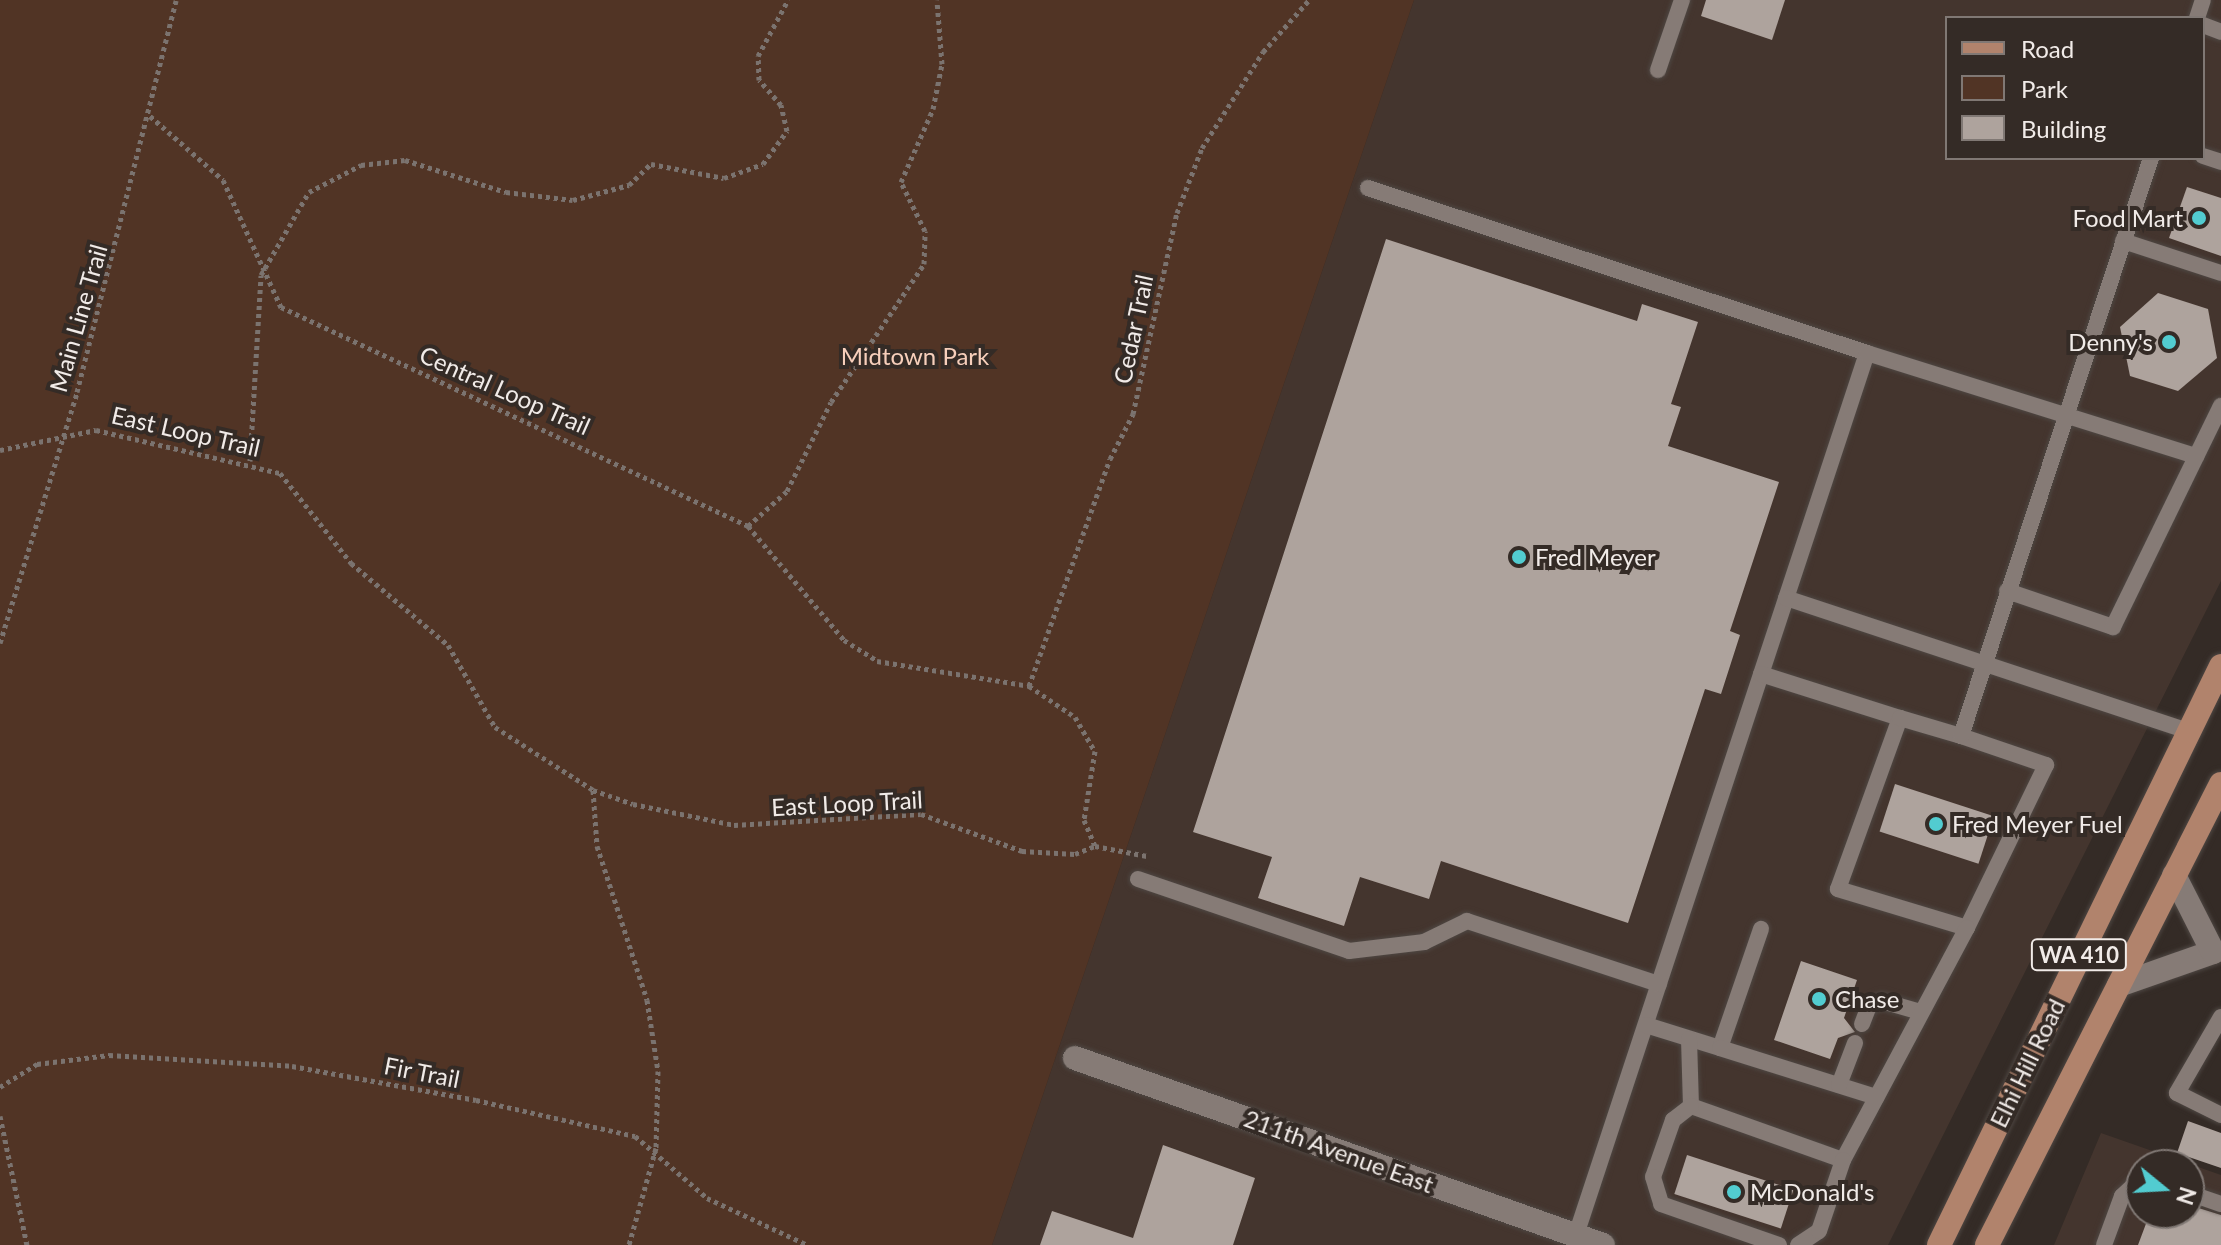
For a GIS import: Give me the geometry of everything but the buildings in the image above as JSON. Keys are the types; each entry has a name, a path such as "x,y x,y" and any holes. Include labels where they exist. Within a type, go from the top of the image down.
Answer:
{"main road":[{"name":"Elhi Hill Road","path":"1939,1245 2221,666"},
{"name":"Elhi Hill Road","path":"1987,1245 2221,784"}],"street":[{"path":"2119,985 2217,954 2174,875"},
{"name":"211th Avenue East","path":"1075,1058 1603,1245"}],"lane":[{"path":"1658,70 1682,0"},
{"path":"1961,736 2150,160"},
{"path":"1368,188 1867,353 2196,456"},
{"path":"2123,241 2221,273"},
{"path":"1576,1235 1867,353"},
{"path":"2007,591 2113,627 2221,406"},
{"path":"1786,598 2188,731"},
{"path":"1761,674 2046,765 1967,928 1843,1160 1819,1231 1798,1245"},
{"path":"1900,718 1838,889 1967,928"},
{"path":"1138,879 1349,951 1424,942 1467,921 1659,984"},
{"path":"1720,1048 1761,929"},
{"path":"1862,1024 1869,1006 1882,1001 1920,1012"},
{"path":"2221,1017 2177,1093 2221,1115"},
{"path":"1646,1025 1876,1097"},
{"path":"1689,1039 1691,1106"},
{"path":"1839,1085 1855,1043"},
{"path":"1691,1106 1843,1160"},
{"path":"1691,1106 1673,1120 1653,1177 1661,1204 1779,1245"},
{"path":"2104,1245 2125,1193"}],"path":[{"name":"Main Line Trail","path":"0,641 63,433 150,116 176,0"},
{"path":"261,275 309,192 361,165 405,160 506,192 573,200 629,185 651,164 724,178 763,164 787,131 781,105 759,80 758,56 788,0"},
{"path":"748,526 787,491 831,402 924,264 925,231 901,182 933,109 942,64 937,0"},
{"name":"Cedar Trail","path":"1029,686 1133,414 1177,213 1202,148 1263,52 1309,0"},
{"path":"150,116 223,180 261,275 250,461"},
{"name":"Central Loop Trail","path":"261,275 281,307 314,326 546,426 748,526 844,640 877,661 1029,686 1075,717 1095,751 1084,820 1095,846"},
{"name":"East Loop Trail","path":"0,450 63,433 129,434 250,461 280,473 351,563 448,645 495,727 593,790 734,825 921,814 1022,851 1075,854 1095,846 1147,856"},
{"path":"593,790 597,846 647,1000 658,1071 656,1148 629,1245"},
{"name":"Fir Trail","path":"0,1087 37,1064 109,1055 292,1066 591,1124 656,1148 707,1198 808,1245"},
{"path":"0,1116 27,1245"}],"shaded area":[{"path":"1414,0 2221,0 2221,581 1888,1245 992,1245"},
{"path":"2101,1133 2147,1149 2125,1149 2125,1229 2205,1229 2205,1169 2221,1175 2221,1245 2054,1245"}],"green space":[{"name":"Midtown Park","path":"0,0 1414,0 992,1245 0,1245"}],"place":[{"name":"Food Mart","path":"2199,218"},
{"name":"Denny's","path":"2169,342"},
{"name":"Fred Meyer","path":"1519,557"},
{"name":"Fred Meyer Fuel","path":"1936,824"},
{"name":"Chase","path":"1819,999"},
{"name":"McDonald's","path":"1734,1192"}]}
